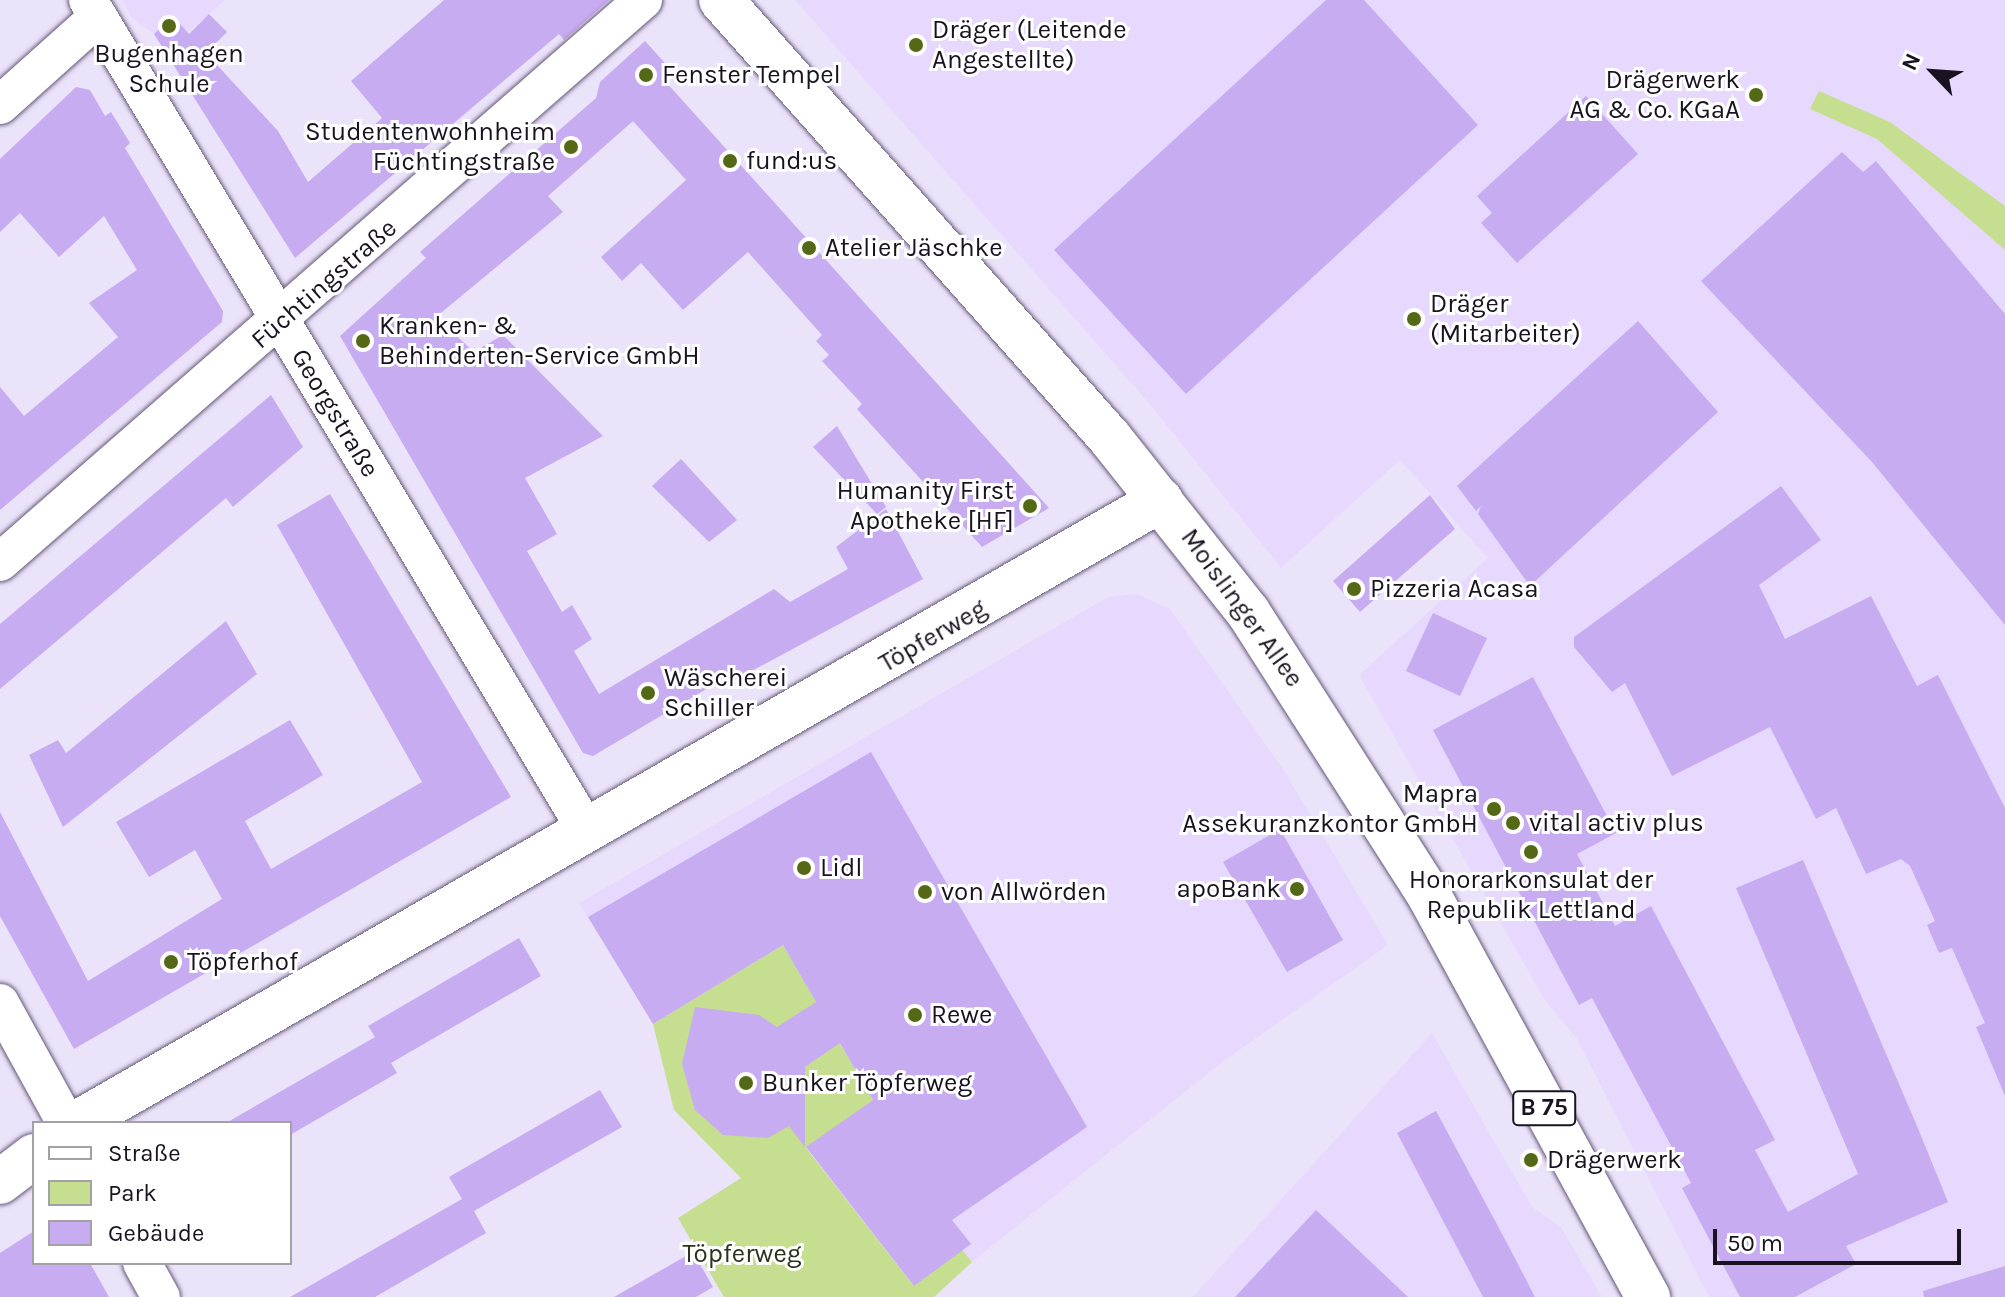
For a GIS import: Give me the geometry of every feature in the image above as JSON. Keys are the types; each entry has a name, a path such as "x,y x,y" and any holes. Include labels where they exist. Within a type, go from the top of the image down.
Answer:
{"main road":[{"name":"Moislinger Allee","path":"721,0 1161,500 1346,758 1648,1297"},
{"name":"Töpferweg","path":"80,1121 749,731 869,674 1161,500"},
{"path":"0,1182 32,1158"}],"street":[{"name":"Füchtingstraße","path":"0,562 281,323 643,0"},
{"name":"Georgstraße","path":"93,9 584,826"},
{"path":"0,105 93,9"},
{"path":"0,1003 65,1121"},
{"path":"143,1265 161,1297"}],"shaded area":[{"name":"Bugenhagen Schule","path":"122,0 225,0 172,46 132,18"},
{"path":"795,0 2005,0 2005,1297 1709,1297 1577,1039 1545,1000 1359,675 1488,558 1400,460 1281,568 1148,402"},
{"path":"1137,594 1170,609 1283,769 1388,945 1221,1063 972,1262 962,1251 914,1286 806,1147 782,945 653,1024 579,903 1108,597"},
{"path":"1432,1033 1532,1207 1561,1227 1602,1297 1193,1297"}],"green space":[{"path":"1819,91 1890,122 2005,206 2005,250 1877,139 1810,109"},
{"path":"783,945 873,1100 806,1148 913,1285 962,1250 972,1262 934,1297 724,1297 678,1218 741,1178 674,1110 653,1024"}],"building":[{"path":"444,0 609,0 564,40 559,34 295,258 154,34 173,16 189,34 209,14 227,32 206,53 278,131 308,182 382,118 351,81"},
{"path":"1326,0 1364,0 1478,125 1186,394 1054,250"},
{"path":"645,41 674,73 665,81 1049,508 982,547 857,409 862,404 822,361 829,355 816,341 822,335 748,252 683,310 641,263 622,281 601,257 686,180 633,121 548,196 563,212 436,317 474,352 503,335 603,436 525,478 557,534 527,551 562,612 572,605 592,639 574,651 599,694 774,589 790,602 848,569 836,547 886,509 923,579 733,681 730,675 593,756 583,753 340,336 426,258 420,252 596,98 600,82"},
{"path":"76,87 90,90 105,116 111,112 130,143 125,148 223,311 222,322 0,510 0,387 24,416 118,337 89,303 137,270 104,216 59,257 20,213 0,232 0,159"},
{"path":"1586,96 1638,154 1517,263 1481,223 1492,213 1477,196"},
{"path":"1842,152 1863,172 1876,161 2005,314 2005,625 1872,462 1701,281"},
{"path":"1638,321 1718,412 1530,586 1478,514 1481,506 1476,511 1457,486"},
{"path":"271,395 303,447 233,507 226,498 0,689 0,624"},
{"path":"837,426 886,507 877,514 813,447"},
{"path":"681,459 737,520 709,542 652,486"},
{"path":"1781,486 1821,540 1759,585 1785,639 1871,596 1917,686 1938,675 2005,808 2005,1096 1976,1027 1985,1023 1952,948 1939,953 1927,925 1935,921 1910,866 1901,859 1866,874 1836,808 1816,819 1770,727 1672,776 1625,683 1612,692 1574,647 1574,637"},
{"path":"330,494 511,797 74,1049 0,916 0,812 88,981 222,899 195,850 149,877 116,822 290,720 323,775 245,821 271,869 422,782 277,525"},
{"path":"1430,495 1455,529 1360,612 1333,581"},
{"path":"1433,613 1487,638 1460,696 1406,671"},
{"path":"226,621 257,674 63,827 29,755 58,740 66,753"},
{"path":"1533,677 1616,833 1577,854 1615,926 1651,906 1775,1140 1755,1150 1788,1212 1858,1174 1736,888 1803,860 1917,1126 1948,1202 1846,1246 1856,1264 1795,1297 1740,1297 1682,1188 1691,1183 1592,998 1579,1005 1433,730"},
{"path":"871,752 1087,1127 952,1220 971,1244 914,1286 806,1147 873,1100 840,1043 805,1067 805,1147 789,1126 768,1138 723,1135 695,1110 682,1064 695,1007 759,1015 777,1027 816,1002 783,945 653,1024 588,917"},
{"path":"1280,829 1343,940 1287,972 1223,862"},
{"path":"519,938 541,976 391,1063 397,1073 292,1134 292,1121 229,1121 375,1037 368,1026"},
{"path":"600,1090 622,1127 474,1211 486,1233 375,1297 290,1297 462,1199 449,1177"},
{"path":"1436,1111 1535,1297 1483,1297 1397,1133"},
{"path":"1316,1210 1408,1297 1235,1297"},
{"path":"32,1232 32,1265 91,1265 109,1297 0,1297 0,1253"},
{"path":"693,1252 713,1287 696,1297 614,1297"},
{"path":"2005,1266 2005,1297 1924,1297 1923,1291"}],"place":[{"name":"Bugenhagen Schule","path":"169,26"},
{"name":"Dräger (Leitende Angestellte)","path":"916,45"},
{"name":"Fenster Tempel","path":"646,75"},
{"name":"Drägerwerk AG & Co. KGaA","path":"1756,95"},
{"name":"Studentenwohnheim Füchtingstraße","path":"571,147"},
{"name":"fund:us","path":"730,161"},
{"name":"Atelier Jäschke","path":"809,248"},
{"name":"Dräger (Mitarbeiter)","path":"1414,319"},
{"name":"Kranken- & Behinderten-Service GmbH","path":"363,341"},
{"name":"Humanity First Apotheke [HF]","path":"1030,506"},
{"name":"Pizzeria Acasa","path":"1354,589"},
{"name":"Wäscherei Schiller","path":"648,693"},
{"name":"Mapra Assekuranzkontor GmbH","path":"1494,809"},
{"name":"vital activ plus","path":"1513,823"},
{"name":"Honorarkonsulat der Republik Lettland","path":"1531,852"},
{"name":"Lidl","path":"804,868"},
{"name":"apoBank","path":"1297,889"},
{"name":"von Allwörden","path":"925,892"},
{"name":"Töpferhof","path":"171,962"},
{"name":"Rewe","path":"915,1015"},
{"name":"Bunker Töpferweg","path":"746,1083"},
{"name":"Drägerwerk","path":"1531,1160"}]}
